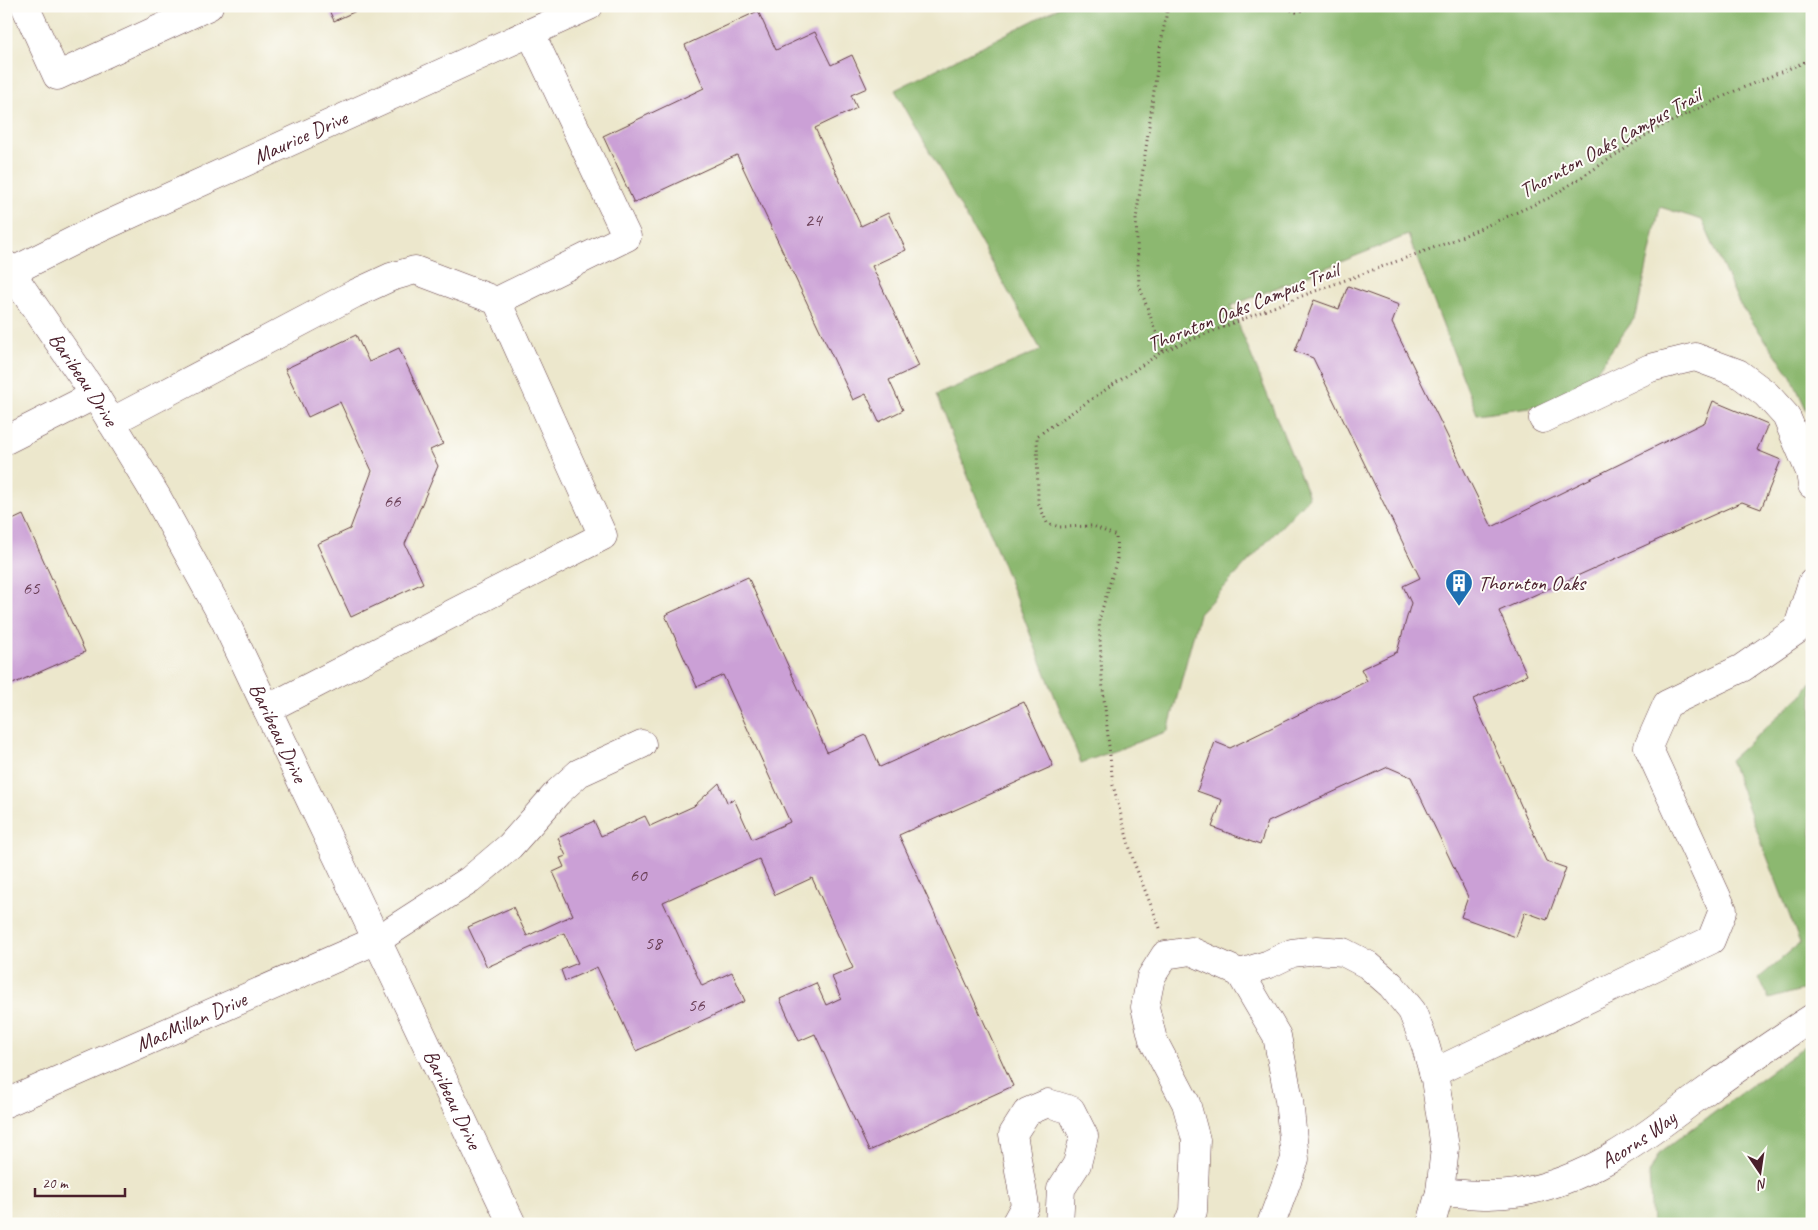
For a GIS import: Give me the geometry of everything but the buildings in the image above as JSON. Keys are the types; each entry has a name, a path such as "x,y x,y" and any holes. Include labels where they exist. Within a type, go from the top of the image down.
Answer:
{"street":[{"path":"25,6 57,76 209,6"},
{"name":"Maurice Drive","path":"9,268 531,34 589,6"},
{"path":"497,301 627,237 531,34"},
{"name":"Baribeau Drive","path":"9,268 96,395 157,497 216,604 512,1224"},
{"path":"111,422 345,299 391,277 415,270 497,301 603,536 267,709"},
{"path":"1544,420 1650,368 1695,357 1738,374 1766,394 1786,416 1810,472 1812,485"},
{"path":"6,440 96,395"},
{"path":"1433,1072 1711,940 1723,910 1648,746 1667,704 1742,668 1796,630 1812,583"},
{"name":"MacMillan Drive","path":"6,1103 377,940 470,880 510,846 558,792 579,773 642,744"},
{"path":"1240,973 1269,964 1292,953 1317,950 1342,952 1368,964 1391,985 1412,1011 1425,1044 1433,1072 1445,1148 1440,1192 1431,1224"},
{"path":"1188,1224 1192,1211 1196,1140 1186,1103 1153,1040 1145,1007 1151,977 1165,955 1191,951 1240,973 1277,1036 1289,1100 1295,1159 1271,1224"},
{"name":"Acorns Way","path":"1440,1192 1488,1196 1515,1193 1558,1182 1591,1170 1636,1143 1768,1046 1812,1018"},
{"path":"1019,1221 1026,1206 1013,1134 1028,1112 1048,1103 1071,1110 1084,1136 1077,1164 1061,1189 1059,1224"}],"path":[{"path":"1164,351 1139,286 1136,219 1160,48 1168,6"},
{"path":"1282,6 1296,12 1317,6"},
{"name":"Thornton Oaks Campus Trail","path":"1165,955 1160,928 1134,860 1113,785 1102,679 1100,620 1117,559 1116,536 1093,526 1060,528 1047,523 1038,502 1037,436 1164,351 1291,300 1452,240 1551,197 1654,130 1735,91 1812,59"}],"green space":[{"path":"1062,6 1812,6 1812,422 1791,376 1739,303 1702,220 1660,207 1636,316 1575,401 1477,414 1408,235 1231,306 1309,497 1199,614 1168,731 1081,763 936,395 1041,350 895,90"},
{"path":"1812,681 1812,987 1769,999 1759,978 1800,943 1730,760 1802,695"},
{"path":"1812,1041 1812,1224 1652,1224 1649,1173 1659,1153"}],"place":[{"name":"Thornton Oaks","path":"1459,607"}]}
